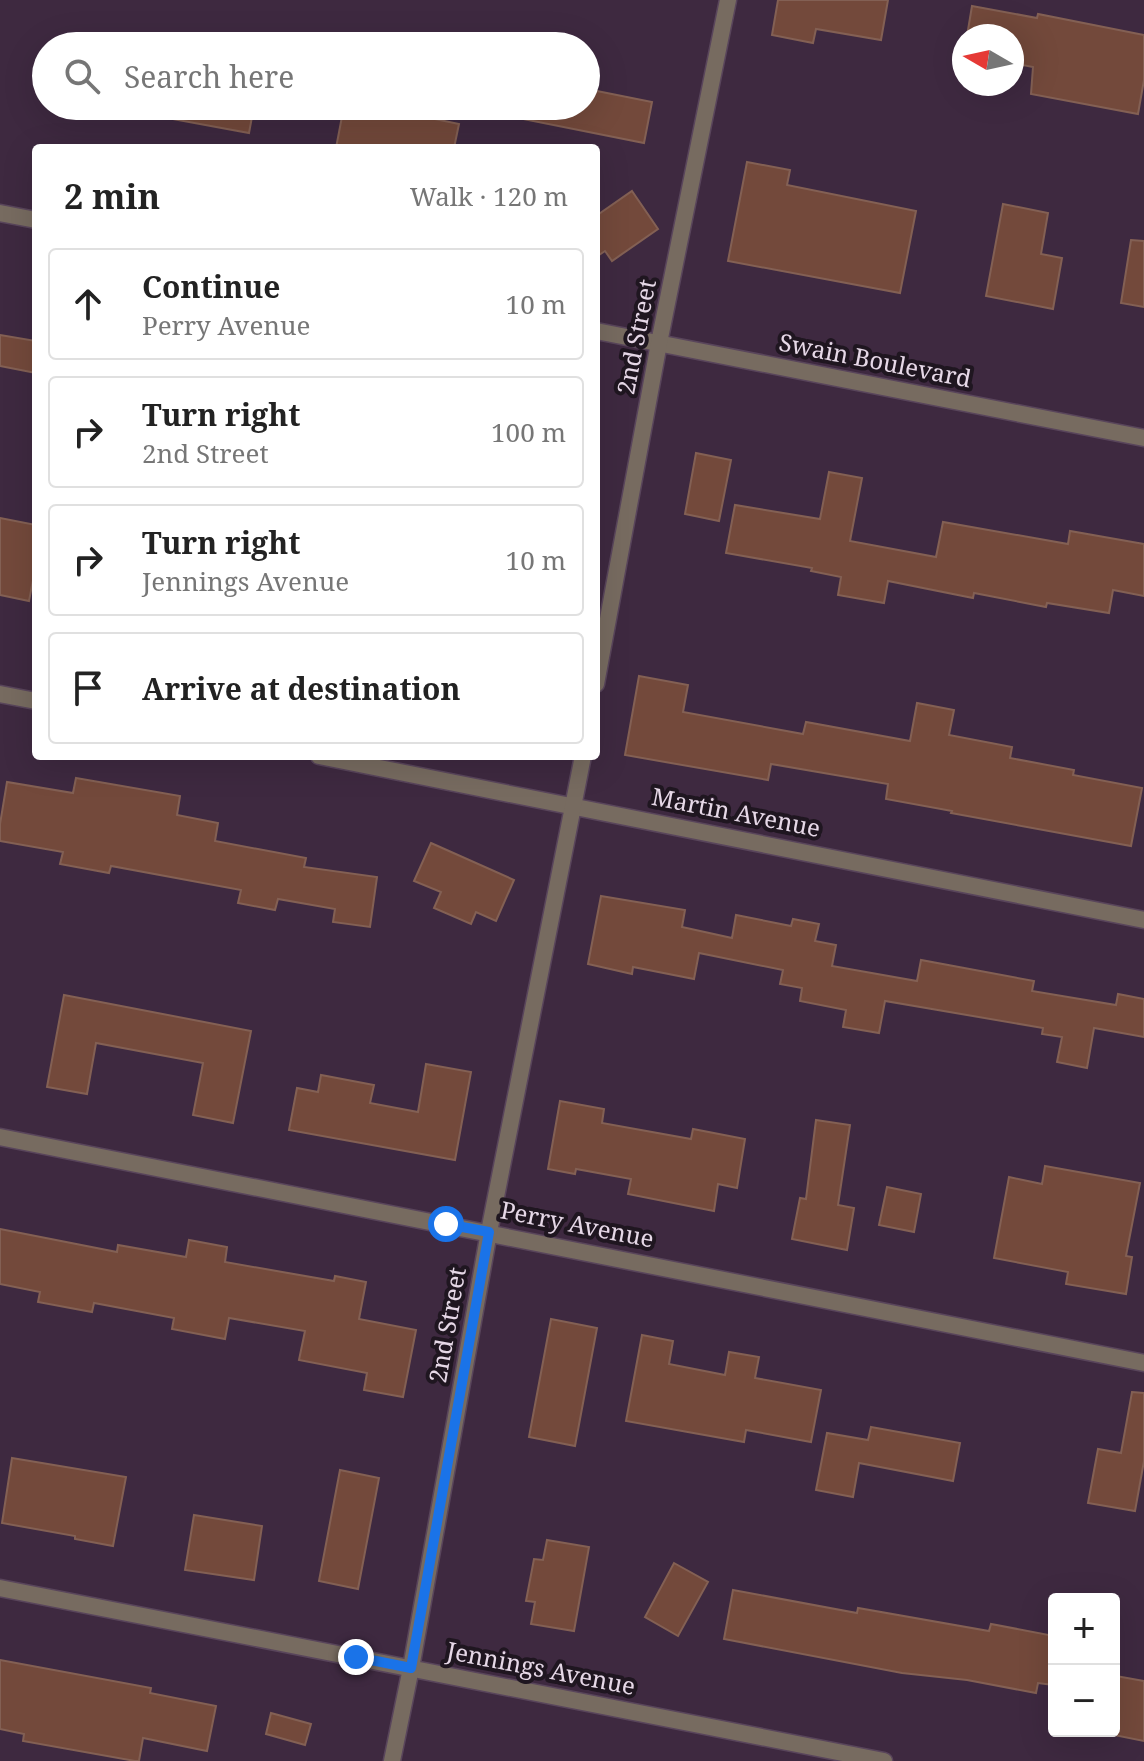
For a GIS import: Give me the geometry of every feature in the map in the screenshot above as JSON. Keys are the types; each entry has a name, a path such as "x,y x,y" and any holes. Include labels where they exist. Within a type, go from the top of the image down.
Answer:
{"street":[{"name":"2nd Street","path":"600,662 659,343 728,0"},
{"path":"0,213 32,219"},
{"name":"Swain Boulevard","path":"600,332 1144,438"},
{"path":"0,694 32,700"},
{"name":"Martin Avenue","path":"340,760 1144,920"},
{"name":"2nd Street","path":"392,1761 489,1232 582,760"},
{"name":"Perry Avenue","path":"0,1137 1144,1363"},
{"name":"Jennings Avenue","path":"0,1588 884,1761"}],"building":[{"path":"778,0 888,0 881,40 816,29 813,43 772,35"},
{"path":"972,6 1037,18 1038,14 1144,35 1144,80 1138,114 1031,94 1033,67 1024,65 1024,24 969,24"},
{"path":"600,92 652,102 644,143 528,120 600,120"},
{"path":"178,120 251,120 249,133"},
{"path":"341,120 440,120 459,124 455,144 337,144"},
{"path":"747,162 790,170 787,185 916,211 900,293 728,261"},
{"path":"632,191 658,229 612,261 605,251 600,254 600,213"},
{"path":"1003,204 1048,213 1041,254 1062,258 1053,309 986,296"},
{"path":"1131,240 1144,241 1144,307 1121,303"},
{"path":"0,335 32,340 32,372 0,366"},
{"path":"696,453 731,460 719,521 685,514"},
{"path":"829,472 862,478 850,541 936,557 943,522 1068,544 1070,531 1144,544 1144,596 1113,590 1109,613 1047,603 1046,607 974,593 973,598 888,581 884,603 838,595 841,577 811,571 812,568 726,553 735,505 820,519"},
{"path":"0,518 32,524 29,601 0,595"},
{"path":"639,676 688,685 683,712 803,734 806,722 910,741 917,703 954,710 949,735 1012,747 1010,758 1074,770 1073,775 1142,788 1131,846 886,799 888,784 771,764 768,780 625,755"},
{"path":"76,778 180,796 177,815 218,823 215,841 306,858 304,867 377,877 370,927 333,922 335,909 278,899 275,910 238,903 241,890 111,866 109,873 60,864 63,852 0,841 7,782 73,793"},
{"path":"431,843 514,880 496,921 476,912 471,924 434,908 441,892 414,881"},
{"path":"601,896 685,910 682,927 732,938 736,915 791,926 793,919 819,924 815,941 836,945 832,966 917,981 921,960 1034,981 1032,991 1116,1005 1118,994 1144,999 1144,1037 1094,1028 1087,1068 1057,1062 1062,1037 1042,1034 1043,1028 885,1001 879,1033 843,1027 846,1010 800,1001 802,988 780,984 783,970 699,953 694,979 633,967 632,974 588,964"},
{"path":"64,995 251,1031 233,1123 193,1115 203,1063 96,1043 87,1094 47,1087"},
{"path":"426,1064 471,1072 455,1160 289,1130 297,1088 318,1092 321,1075 374,1085 370,1103 418,1112"},
{"path":"560,1101 604,1109 602,1123 691,1139 693,1129 745,1139 737,1188 718,1184 714,1211 628,1194 631,1179 576,1169 575,1174 548,1169"},
{"path":"816,1120 850,1125 838,1205 854,1208 847,1250 792,1239 800,1198 806,1199"},
{"path":"1045,1166 1140,1183 1126,1256 1132,1257 1126,1294 1066,1284 1068,1272 994,1258 1009,1177 1042,1184"},
{"path":"887,1187 921,1194 914,1232 879,1225"},
{"path":"0,1229 117,1252 118,1245 186,1257 189,1240 227,1247 225,1262 334,1281 335,1276 366,1282 359,1319 416,1330 403,1397 364,1390 367,1373 299,1360 305,1331 229,1318 225,1339 172,1329 174,1318 94,1303 92,1312 38,1302 40,1292 0,1284"},
{"path":"551,1319 597,1328 575,1446 529,1437"},
{"path":"642,1335 673,1341 669,1364 725,1375 729,1352 759,1357 755,1378 821,1390 811,1442 746,1430 744,1442 626,1421"},
{"path":"1132,1392 1144,1393 1144,1461 1135,1511 1088,1503 1098,1449 1121,1453"},
{"path":"871,1427 960,1443 953,1481 859,1463 853,1497 816,1490 827,1433 868,1440"},
{"path":"12,1458 126,1477 113,1546 2,1523"},
{"path":"340,1470 379,1478 358,1589 319,1581"},
{"path":"194,1515 262,1526 254,1580 185,1570"},
{"path":"547,1540 589,1547 574,1631 531,1624 535,1602 526,1601 534,1559 543,1560"},
{"path":"674,1563 708,1582 678,1636 645,1617"},
{"path":"733,1590 857,1613 858,1608 989,1631 991,1624 1048,1635 1048,1684 1038,1683 1036,1693 967,1680 902,1673 724,1639"},
{"path":"0,1660 151,1688 150,1693 216,1706 207,1751 143,1738 139,1761 135,1761 23,1741 24,1734 0,1729"},
{"path":"1120,1677 1144,1681 1144,1741 1120,1736"},
{"path":"271,1713 311,1724 305,1745 266,1734"}],"route":[{"path":"356,1657 411,1668 489,1232 446,1224"}]}
